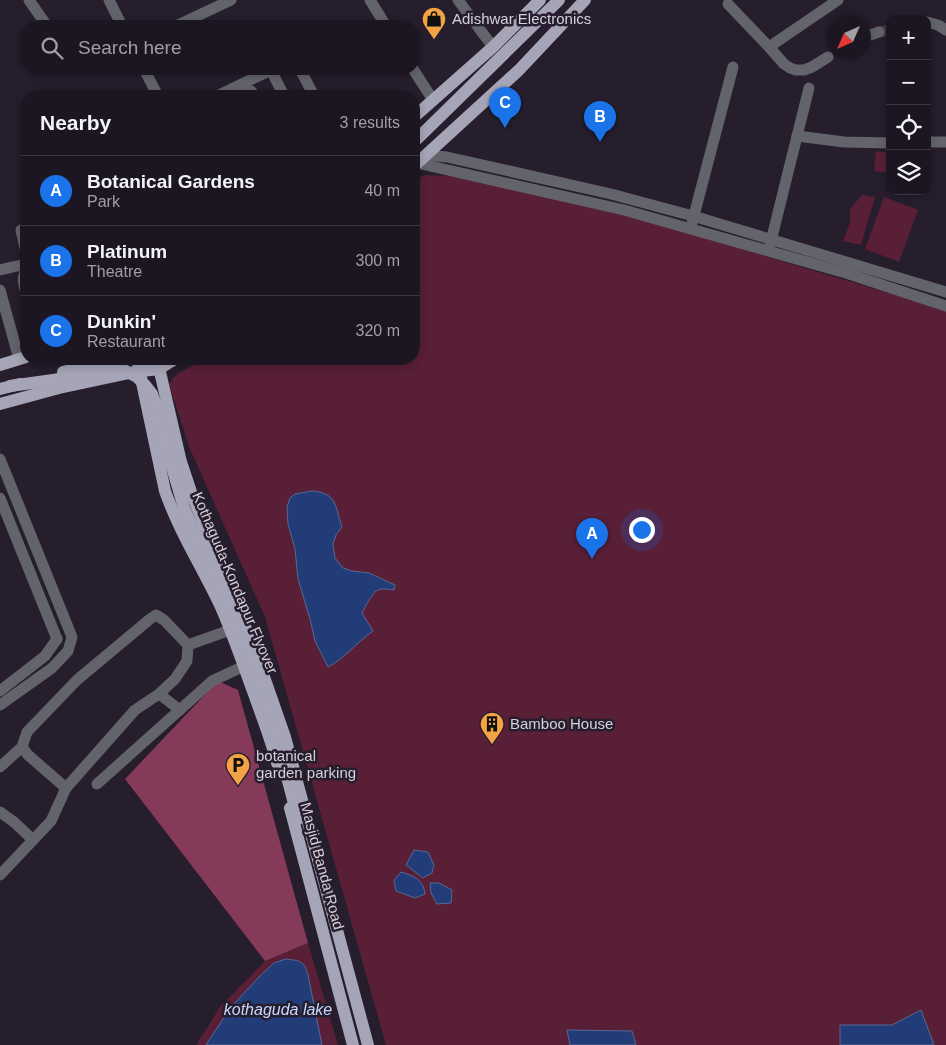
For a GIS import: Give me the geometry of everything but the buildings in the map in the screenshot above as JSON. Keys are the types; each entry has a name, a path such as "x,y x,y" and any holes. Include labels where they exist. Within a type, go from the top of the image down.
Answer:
{"main road":[{"path":"420,112 493,47 540,0"},
{"path":"420,136 559,0"},
{"path":"420,160 519,70 585,0"},
{"path":"0,365 20,359"},
{"name":"Kothaguda-Kondapur Flyover","path":"5,388 89,365"},
{"path":"0,404 138,365"},
{"name":"Masjid Banda Road","path":"138,365 165,491 173,512 220,605 273,748 353,1045"},
{"name":"Masjid Banda Road","path":"158,365 181,462 192,495 255,651 285,737 368,1045"},
{"name":"Kothaguda-Kondapur Flyover","path":"5,388 116,368 137,377 152,394 158,410 164,443 184,508 254,667 270,712 298,819 300,846"}],"street":[{"path":"29,0 43,20"},
{"path":"108,0 119,20"},
{"path":"370,0 382,20"},
{"path":"458,0 493,47"},
{"path":"768,46 838,0"},
{"path":"188,20 228,1"},
{"path":"729,2 784,64 790,68 804,70 826,58"},
{"path":"931,23 946,30"},
{"path":"871,35 879,32"},
{"path":"690,229 733,67"},
{"path":"147,75 155,90"},
{"path":"253,90 269,75"},
{"path":"272,75 281,90"},
{"path":"303,75 311,90"},
{"path":"417,75 433,100"},
{"path":"768,251 809,88"},
{"path":"797,136 844,142 886,143"},
{"path":"931,142 946,142"},
{"path":"420,161 447,157 555,181 693,216 945,288 943,305 846,274 620,209 420,161"},
{"path":"0,270 20,265"},
{"path":"0,290 20,352"},
{"path":"0,459 72,637 68,651 52,668 0,705"},
{"path":"0,498 57,639"},
{"path":"0,767 22,747 27,732 77,680 156,615 164,620 188,645 187,661 175,679 160,694 135,710 66,788 51,821 0,874"},
{"path":"188,645 230,630"},
{"path":"0,691 45,656 57,639 72,637"},
{"path":"97,784 212,681 244,666"},
{"path":"160,694 180,710"},
{"path":"22,747 66,788"},
{"path":"0,812 33,840"}],"shaded area":[{"path":"876,151 886,152 886,172 874,171"},
{"path":"425,175 453,176 620,213 946,310 946,1045 386,1045 265,617 190,449 169,385 179,373 193,365 420,365 420,178"},
{"path":"862,195 875,197 861,245 843,241 850,222 850,209"},
{"path":"884,197 918,210 899,262 865,249"},
{"path":"218,681 238,690 308,943 265,961 125,779"},
{"name":"kothaguda lake","path":"308,943 338,1045 196,1045 220,1007 265,961"}],"water":[{"path":"312,491 327,495 334,502 342,527 336,535 333,544 335,558 343,568 369,573 395,585 394,590 382,589 376,591 362,613 373,631 328,667 315,641 298,579 295,549 288,524 287,507 290,498 295,494"},
{"path":"414,850 428,852 434,865 432,873 423,878 406,865"},
{"path":"401,872 417,879 422,885 425,894 415,898 396,891 394,880"},
{"path":"430,883 439,883 452,890 451,903 437,904 431,893"},
{"name":"kothaguda lake","path":"286,959 301,962 305,966 322,1045 206,1045 231,1007 274,963"},
{"path":"921,1010 934,1045 840,1045 840,1025 892,1025"},
{"path":"567,1030 632,1031 636,1045 570,1045"}],"tunnel":[{"path":"879,32 886,31"}],"place":[{"name":"Adishwar Electronics","path":"434,40"},
{"name":"Dunkin'","path":"505,128"},
{"name":"Platinum","path":"600,142"},
{"name":"Botanical Gardens","path":"592,559"},
{"name":"Bamboo House","path":"492,745"},
{"name":"botanical garden parking","path":"238,786"}]}
